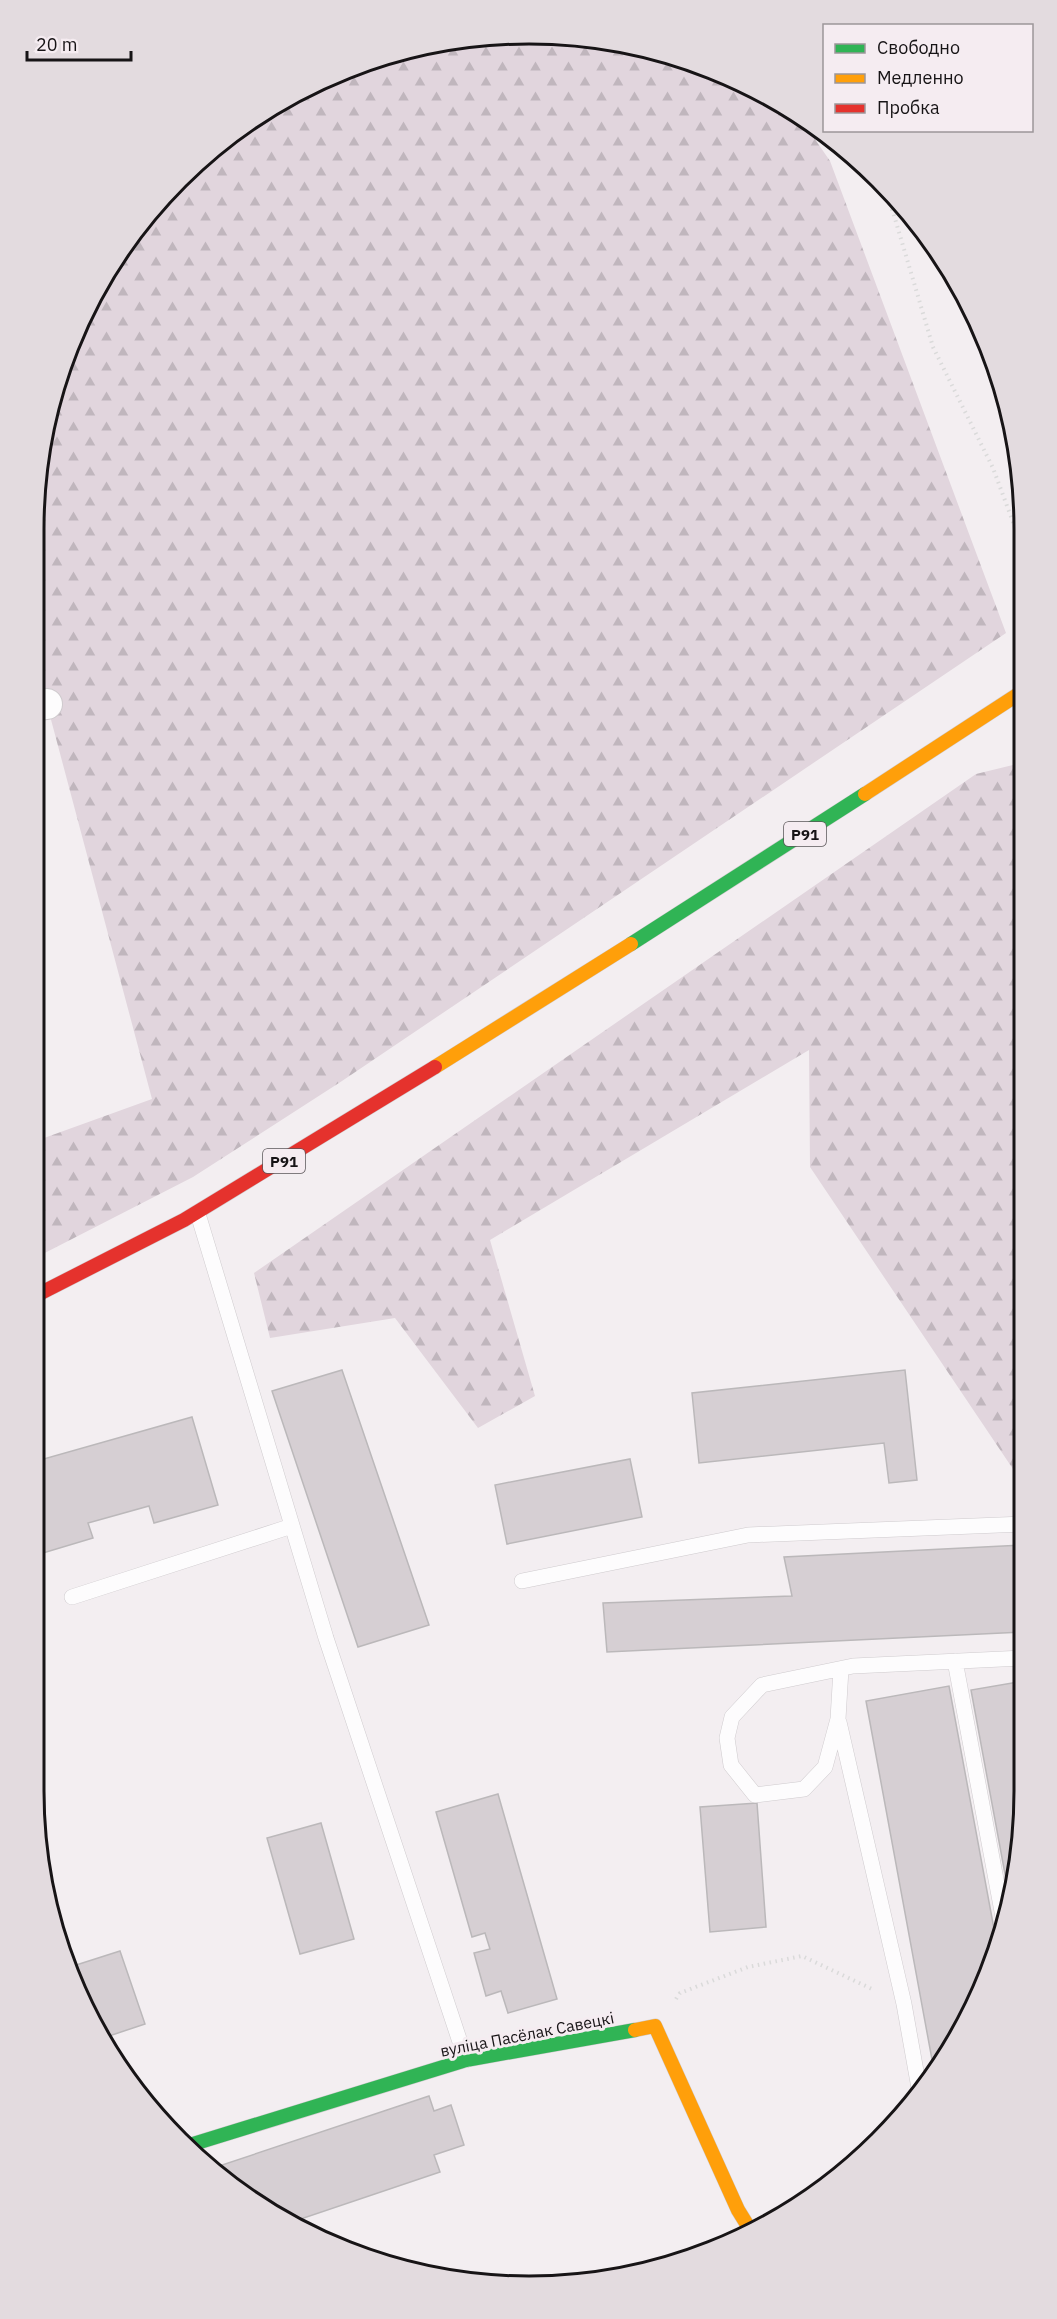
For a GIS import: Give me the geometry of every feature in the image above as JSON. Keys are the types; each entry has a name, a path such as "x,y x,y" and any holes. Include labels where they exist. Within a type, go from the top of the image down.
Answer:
{"main road":[{"name":"Р91","path":"44,1292 100,1267 198,1214 700,902 1014,697"},
{"name":"вуліца Пасёлак Савецкі","path":"196,2143 466,2060 655,2026"},
{"path":"655,2026 738,2210 746,2223"}],"lane":[{"path":"198,1214 326,1638 466,2060"},
{"path":"522,1581 748,1534 1014,1524"},
{"path":"72,1597 292,1526"},
{"path":"841,1669 838,1719 825,1767 804,1789 755,1795 731,1765 727,1738 732,1717 762,1685 853,1666 1014,1659"},
{"path":"955,1662 1000,1902"},
{"path":"838,1719 903,2004 917,2080"}],"path":[{"path":"891,206 933,347 993,468 1014,524"},
{"path":"655,2026 680,1993 748,1966 802,1956 903,2004"}],"green space":[{"path":"528,44 592,48 623,53 654,60 714,80 771,108 798,125 812,136 830,161 1006,633 342,1081 193,1177 44,1253 44,1138 152,1099 44,693 45,497 53,434 60,403 80,343 108,286 125,259 164,209 186,186 209,164 259,125 286,108 343,80 403,60 434,53 465,48"},
{"path":"1014,765 1014,1471 810,1167 809,1050 490,1240 535,1396 478,1428 395,1318 270,1338 254,1273 976,774"}],"building":[{"path":"342,1370 429,1625 358,1647 272,1391"},
{"path":"905,1370 917,1480 889,1483 884,1443 699,1463 692,1393"},
{"path":"192,1417 218,1505 154,1523 149,1506 88,1523 93,1538 44,1553 44,1459"},
{"path":"630,1459 642,1517 507,1544 495,1485"},
{"path":"1014,1545 1014,1632 607,1652 603,1603 792,1596 784,1557"},
{"path":"1014,1683 1014,1790 1005,1876 971,1690"},
{"path":"949,1686 994,1927 977,1976 949,2033 932,2060 866,1701"},
{"path":"498,1794 557,1999 508,2013 501,1991 486,1996 474,1953 490,1949 485,1933 472,1937 436,1812"},
{"path":"757,1803 766,1927 710,1932 700,1807"},
{"path":"321,1823 354,1939 300,1954 267,1838"},
{"path":"120,1951 145,2024 110,2036 76,1965"},
{"path":"429,2096 434,2111 451,2105 464,2145 434,2155 440,2172 302,2219 259,2194 221,2165"}],"traffic: fast":[{"path":"631,944 865,794"},
{"path":"196,2143 466,2060 635,2030"}],"traffic: slow":[{"path":"865,794 1014,697"},
{"path":"435,1067 631,944"},
{"path":"635,2030 655,2026 738,2210 746,2223"}],"traffic: jam":[{"path":"44,1291 184,1220 435,1067"}]}
